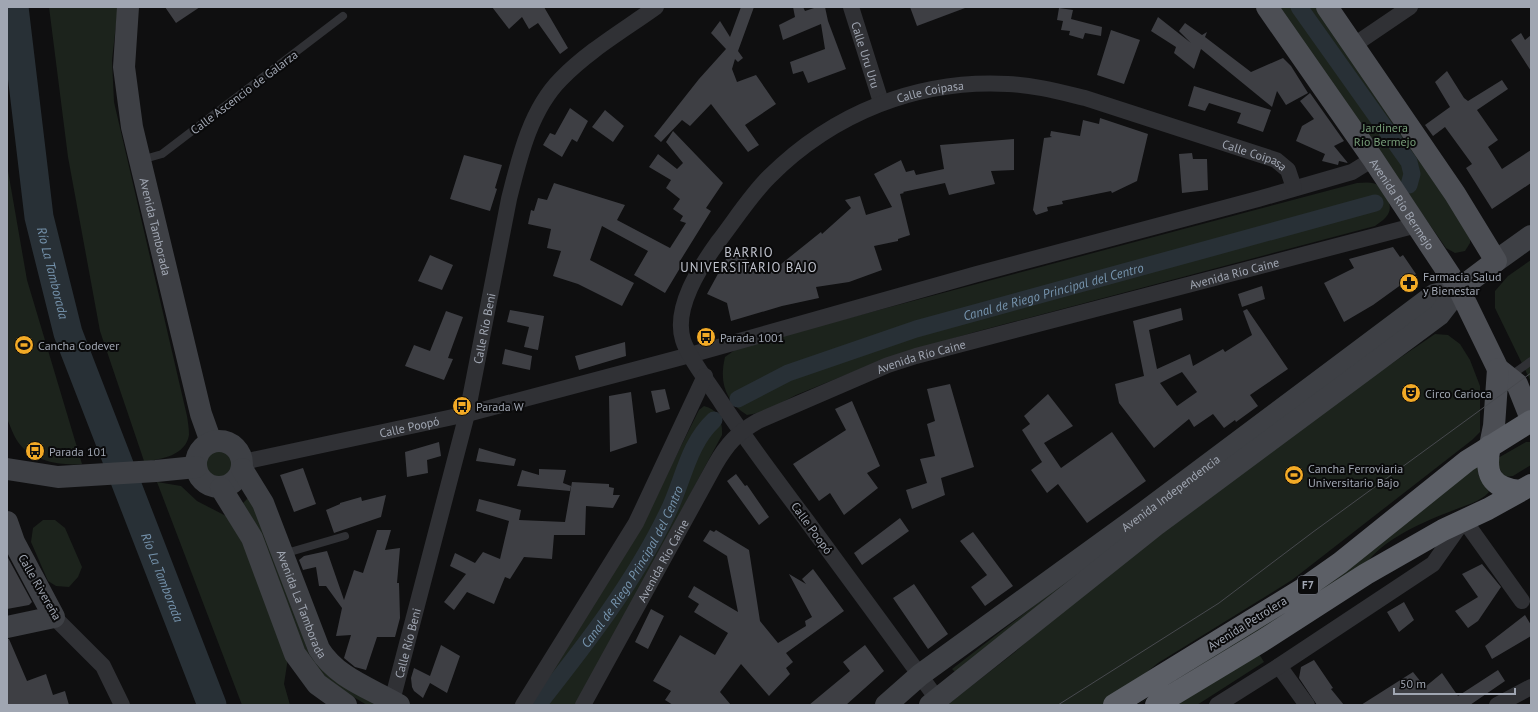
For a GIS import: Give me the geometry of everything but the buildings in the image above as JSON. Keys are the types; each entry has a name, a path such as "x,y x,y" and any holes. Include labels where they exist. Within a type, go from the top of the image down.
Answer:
{"highway":[{"name":"F7","path":"1526,488 1508,490 1498,485 1491,477 1487,467 1490,446 1531,420"},
{"name":"Avenida Petrolera","path":"1114,705 1303,589 1340,563 1467,461 1490,446"},
{"name":"Avenida Petrolera","path":"1156,705 1262,641 1366,574 1443,530 1526,488"}],"main road":[{"name":"Avenida Tamborada","path":"128,7 124,67 132,127 201,414 211,442"},
{"name":"Avenida Río Bermejo","path":"1267,7 1373,159 1459,289 1503,373 1516,384 1531,420"},
{"path":"1327,7 1477,228 1496,261"},
{"name":"Avenida Independencia","path":"934,702 1156,525 1439,315 1459,289 1531,236"},
{"name":"Avenida Independencia","path":"886,705 920,675 1146,511 1434,295 1459,289"},
{"path":"1490,446 1503,373"},
{"path":"218,440 232,444 241,455 243,466 235,482 221,488 212,487 205,482 199,475 196,467 200,452 211,442 218,440"},
{"name":"Avenida La Tamborada","path":"243,466 263,503 320,649 327,661 340,673 395,703"},
{"path":"7,469 58,477 196,467"},
{"name":"Avenida La Tamborada","path":"221,488 252,538 295,654 316,684 346,705"},
{"name":"Calle Rivereña","path":"7,522 14,542 54,617"},
{"path":"7,627 54,617"}],"street":[{"name":"Calle Río Beni","path":"395,703 467,414 509,199 527,139 543,103 560,80 585,58 656,7"},
{"name":"Calle Uru Uru","path":"851,7 881,102"},
{"path":"1354,45 1410,7"},
{"name":"Calle Coipasa","path":"690,355 683,340 683,303 711,252 750,199 789,158 818,136 847,118 881,102 918,91 980,84 1009,84 1055,91 1085,98 1276,160 1288,170 1294,188"},
{"path":"1294,188 1352,172 1373,159"},
{"name":"Calle Poopó","path":"243,466 467,414 690,355 714,347 1294,188"},
{"name":"Avenida Río Caine","path":"584,705 718,459 725,448 740,432 758,421 888,365 916,356 1416,226"},
{"name":"Calle Poopó","path":"690,355 740,432 920,675 934,702"},
{"path":"523,705 636,523 705,376"},
{"path":"1217,705 1279,666 1433,564 1464,520 1522,602"},
{"name":"Calle Rivereña","path":"54,617 103,666 122,705"},
{"path":"1279,666 1307,705"},
{"path":"1497,705 1531,687"}],"lane":[{"name":"Calle Ascencio de Galarza","path":"140,161 162,154 343,16"},
{"path":"1503,373 1531,361"},
{"path":"282,554 345,536"}],"green space":[{"path":"49,7 118,7 112,60 114,102 189,428 187,442 183,447 178,452 165,458 144,461 100,331 68,157"},
{"name":"Jardinera Río Bermejo","path":"1277,7 1316,7 1470,234 1470,243 1465,251 1455,253 1446,248"},
{"path":"7,165 27,280 82,464 56,463 38,458 31,454 18,442 7,419"},
{"path":"1357,183 1377,184 1382,189 1389,201 1390,210 1388,214 1375,226 975,332 890,357 796,395 764,412 747,415 733,404 726,390 723,375 725,357 739,347"},
{"path":"1531,260 1531,382 1495,308 1495,291 1508,276"},
{"path":"1435,334 1448,335 1460,344 1470,360 1480,386 1480,432 1472,440 1292,580 1158,663 1125,690 1101,705 947,705 1015,652 1074,600 1360,385"},
{"path":"704,406 713,410 719,417 722,425 722,435 577,705 529,705 674,460 699,410"},
{"path":"1526,442 1531,442 1531,465 1513,476 1504,477 1496,462 1498,458"},
{"path":"220,449 230,454 235,464 230,474 220,479 210,474 205,464 210,454"},
{"path":"1477,465 1479,476 1489,492 1481,498 1473,503 1404,532 1381,548 1371,557 1364,567 1248,641 1137,705 1281,613"},
{"path":"157,482 181,486 197,501 226,516 248,551 288,658 284,684 290,705 242,705"},
{"path":"249,497 265,533 309,654 379,705 367,705 331,684 310,661 242,504"},
{"path":"43,520 55,520 65,528 82,567 78,577 69,587 56,586 48,581 31,542 33,528"},
{"path":"1096,558 957,674 952,669"},
{"path":"1259,654 1264,662 1197,705 1176,705"}],"waterway":[{"name":"Río La Tamborada","path":"14,7 39,217 68,333 212,705"},
{"name":"Canal de Riego Principal del Centro","path":"1299,7 1409,162 1412,174 1409,185"},
{"name":"Canal de Riego Principal del Centro","path":"738,399 788,373 916,329 1375,203"},
{"name":"Canal de Riego Principal del Centro","path":"538,705 608,613 639,565 654,540 673,502 691,453 705,430 714,420"}],"tram line":[{"path":"1058,705 1219,603 1313,532 1531,373"}],"place":[{"name":"Farmacia Salud y Bienestar","path":"1409,283"},
{"name":"Parada 1001","path":"706,337"},
{"name":"Cancha Codever","path":"24,345"},
{"name":"Circo Carioca","path":"1411,393"},
{"name":"Parada W","path":"462,406"},
{"name":"Parada 101","path":"35,451"},
{"name":"Cancha Ferroviaria Universitario Bajo","path":"1294,475"}],"district":[{"name":"BARRIO UNIVERSITARIO BAJO","path":"749,260"}]}
